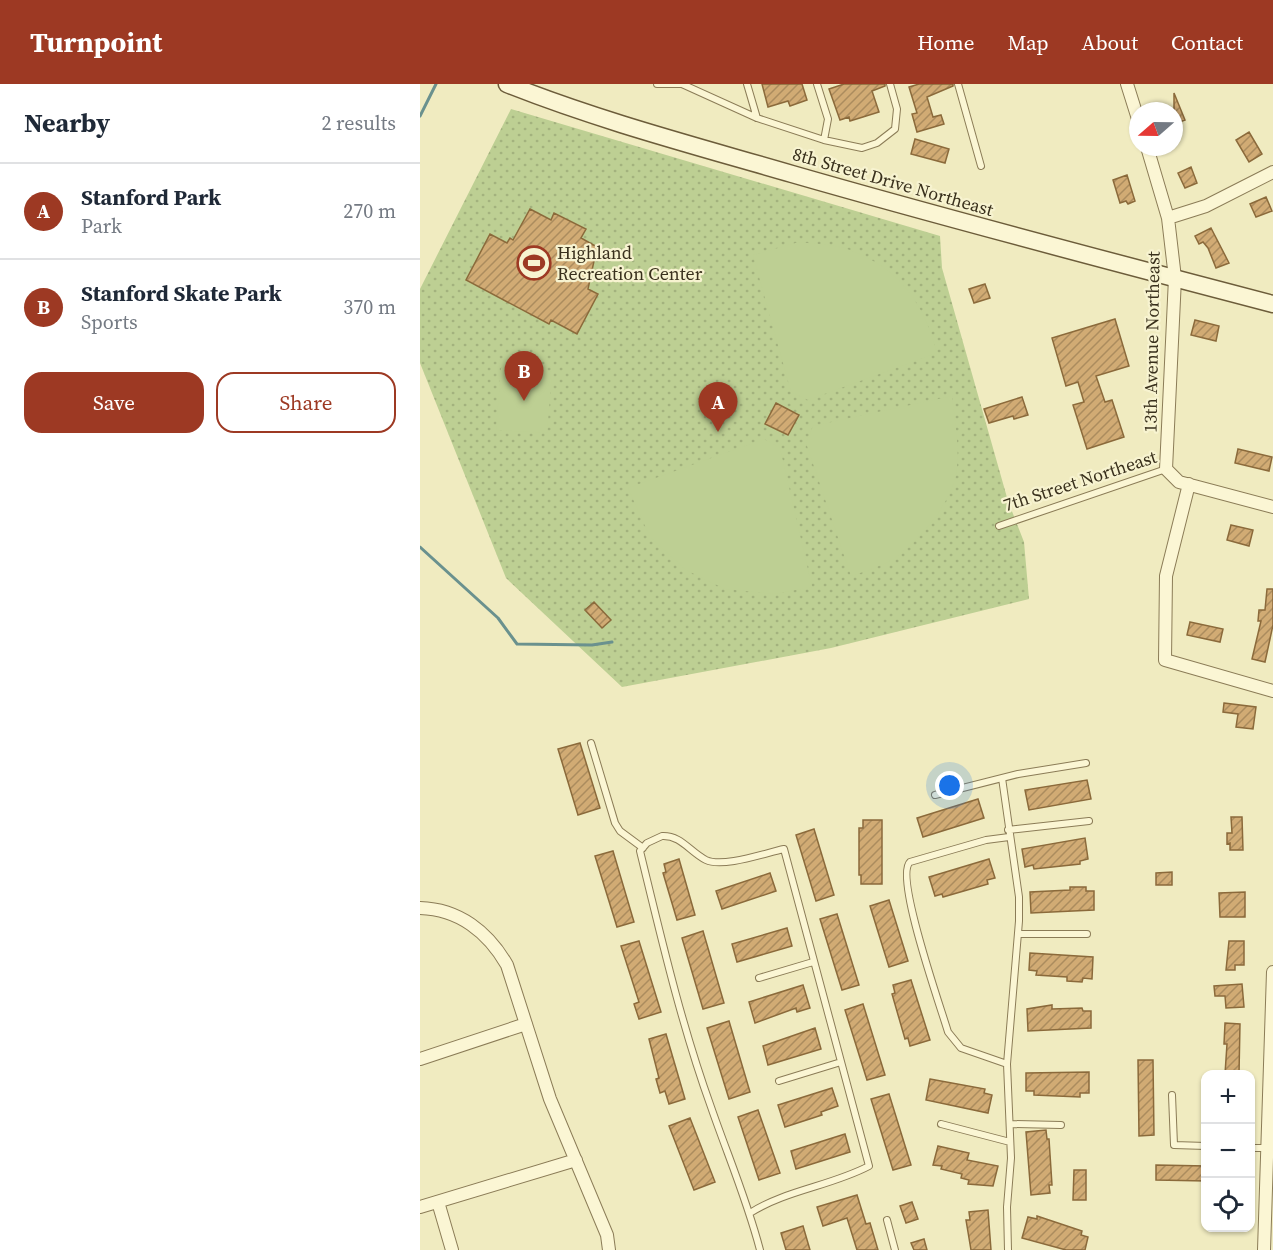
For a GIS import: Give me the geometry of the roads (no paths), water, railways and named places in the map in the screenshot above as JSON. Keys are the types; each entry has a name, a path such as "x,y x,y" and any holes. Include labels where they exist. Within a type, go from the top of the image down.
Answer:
{"main road":[{"name":"8th Street Drive Northeast","path":"507,84 681,142 1021,238 1273,304"}],"street":[{"path":"1127,84 1133,102"},
{"name":"13th Avenue Northeast","path":"1150,156 1168,218 1174,278 1166,469"},
{"path":"1168,218 1206,206 1273,172"},
{"name":"7th Street Northeast","path":"1166,469 1179,482 1273,507"},
{"path":"1189,484 1166,576 1165,660 1273,691"},
{"path":"420,908 442,910 458,915 470,923 496,949 507,965 550,1100 607,1235 609,1250"},
{"path":"1264,1250 1273,972"},
{"path":"420,1059 526,1024"},
{"path":"420,1207 576,1160"},
{"path":"438,1202 452,1250"}],"lane":[{"path":"657,84 682,84 757,118 824,140 862,148 877,143 895,129 897,109 890,84"},
{"path":"747,84 757,118"},
{"path":"817,84 828,119 824,140"},
{"path":"957,84 981,166"},
{"name":"7th Street Northeast","path":"999,526 1166,469"},
{"path":"591,742 615,823 620,831 643,848"},
{"path":"935,795 1047,768 1086,763"},
{"path":"1002,778 1019,897 1018,934 1006,1064 1010,1124 1008,1250"},
{"path":"1006,1064 961,1048 948,1032 907,893 906,867 910,862 1009,834 1089,821"},
{"path":"750,1213 764,1204 850,1176 869,1166 784,849 723,862 706,860 681,841 667,835 652,840 640,851 684,1022 711,1107 750,1213 760,1250"},
{"path":"1018,934 1088,934"},
{"path":"759,978 813,962"},
{"path":"779,1081 841,1062"},
{"path":"1172,1095 1174,1145 1201,1146"},
{"path":"941,1124 1010,1142"},
{"path":"1010,1124 1061,1125"},
{"path":"1255,1148 1267,1148"},
{"path":"887,1220 895,1250"}],"waterway":[{"path":"420,116 436,84"},
{"path":"420,547 498,618 517,644 592,645 612,642"}],"place":[{"name":"Highland Recreation Center","path":"534,263"},
{"name":"Stanford Skate Park","path":"524,401"},
{"name":"Stanford Park","path":"718,432"}]}
